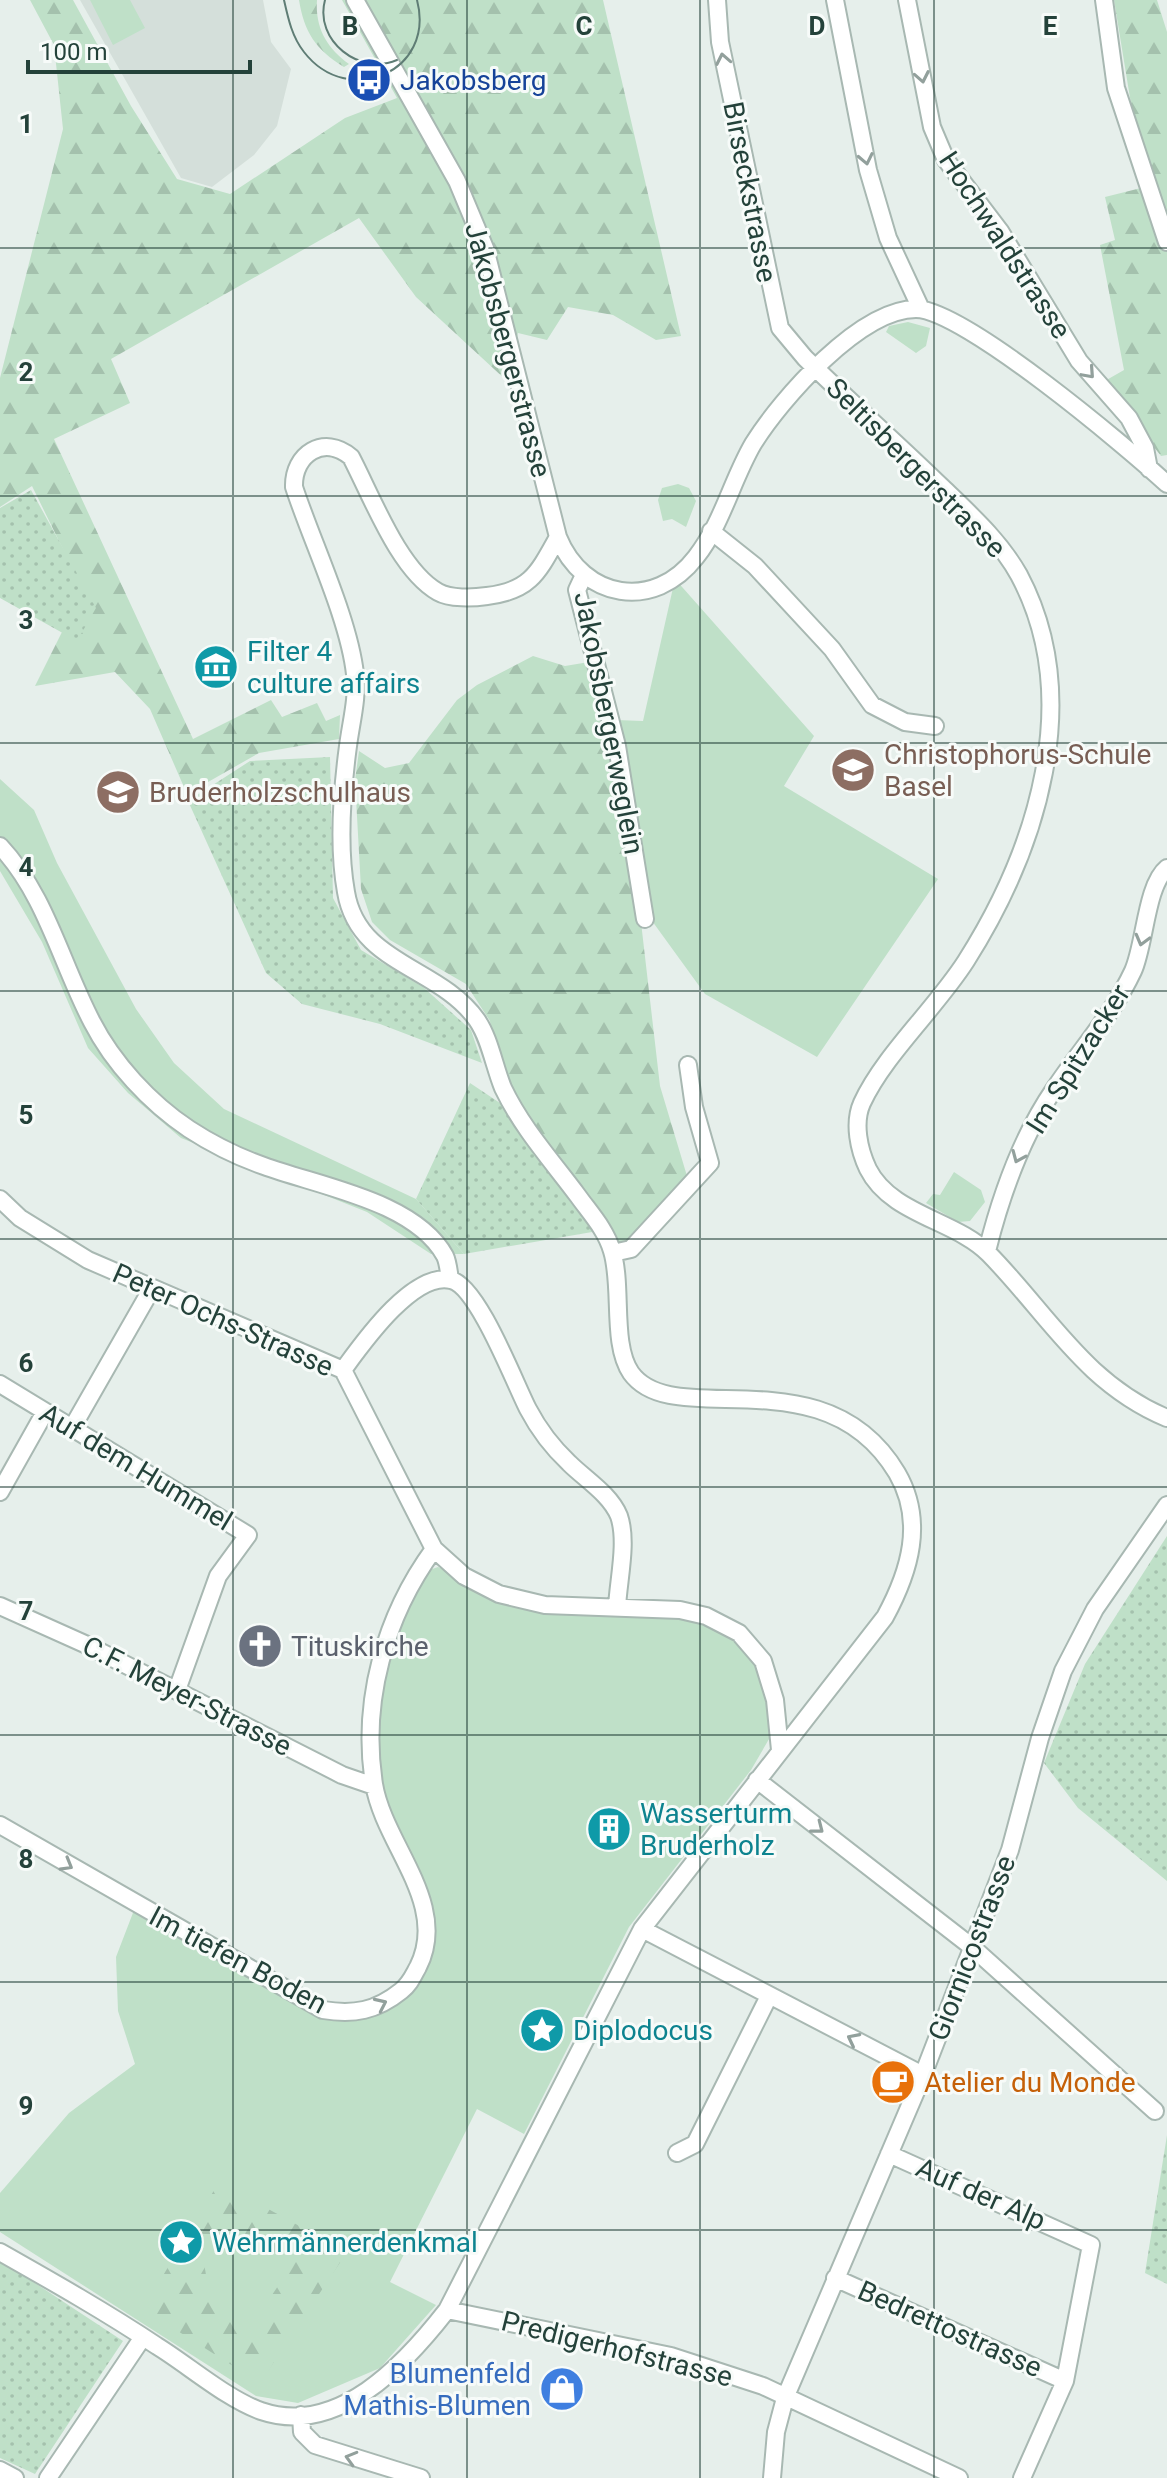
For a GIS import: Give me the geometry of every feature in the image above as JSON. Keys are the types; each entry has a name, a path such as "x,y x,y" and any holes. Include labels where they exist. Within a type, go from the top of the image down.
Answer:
{"street":[{"name":"Jakobsbergerstrasse","path":"355,0 457,181 485,248 558,537 566,558 584,575"},
{"name":"Birseckstrasse","path":"717,0 720,42 775,317 788,339 816,369"},
{"path":"835,0 868,170 888,238 921,309"},
{"name":"Hochwaldstrasse","path":"907,0 932,127 946,160 1000,231 1079,361 1129,418 1145,448 1149,469"},
{"path":"1104,0 1116,88 1167,242"},
{"path":"584,575 609,588 630,592 654,590 675,579 697,557 755,442 816,369 887,314 921,309 956,323 1053,388 1167,484"},
{"name":"Seltisbergerstrasse","path":"816,369 989,533 1019,576 1047,651 1052,710 1044,766 1013,871 965,961 876,1078 860,1107 857,1139 869,1171 891,1196 987,1251 1053,1331 1100,1378 1167,1418"},
{"path":"0,2252 260,2411 301,2415 326,2411 387,2377 414,2352 447,2310 455,2288 642,1929 885,1617 902,1585 913,1531 903,1483 866,1434 844,1418 812,1405 668,1394 644,1387 629,1370 622,1343 613,1253 605,1232 524,1125 503,1087 480,1025 464,1003 444,985 379,951 358,924 346,894 343,792 356,674 350,646 294,487 294,473 299,460 308,451 323,447 351,457 410,568 439,593 473,598 512,593 539,571 558,537"},
{"path":"711,531 755,566 822,638 872,705 905,722 935,726"},
{"name":"Jakobsbergerweglein","path":"584,575 577,590 617,746 645,919"},
{"path":"0,846 34,892 92,1024 115,1058 146,1093 186,1127 220,1147 264,1166 366,1197 398,1213 445,1256 450,1280"},
{"name":"Im Spitzacker","path":"987,1251 998,1208 1022,1148 1053,1091 1113,1008 1134,969 1155,891 1167,868"},
{"path":"613,1253 631,1249 710,1163 694,1107 688,1065"},
{"name":"Peter Ochs-Strasse","path":"0,1199 20,1218 88,1260 151,1290 343,1370 434,1549 464,1576 499,1594 545,1605 680,1610 706,1616 739,1633 763,1661 775,1700 780,1750"},
{"path":"343,1370 375,1325 398,1303 440,1279 450,1280 465,1288 499,1345 545,1437 606,1497 619,1516 617,1608"},
{"path":"72,1428 151,1290"},
{"name":"Auf dem Hummel","path":"0,1384 248,1535 218,1576 177,1690"},
{"path":"0,1492 45,1412"},
{"name":"Giornicostrasse","path":"772,2478 776,2432 785,2398 923,2075 1010,1850 1040,1738 1063,1671 1095,1609 1167,1505"},
{"name":"Im tiefen Boden","path":"0,1825 323,2010 348,2014 381,2007 409,1985 427,1950 428,1921 374,1786 371,1725 377,1668 394,1618 415,1575 434,1549"},
{"name":"C.F. Meyer-Strasse","path":"0,1606 177,1690 342,1775 374,1786"},
{"path":"757,1780 972,1947 1155,2111"},
{"path":"642,1929 923,2075"},
{"path":"677,2153 695,2144 769,1996"},
{"name":"Auf der Alp","path":"889,2154 1091,2245 1065,2381"},
{"name":"Bedrettostrasse","path":"835,2278 1065,2381"},
{"name":"Predigerhofstrasse","path":"447,2310 671,2356 763,2386 959,2478"},
{"path":"48,2478 143,2337"},
{"path":"1022,2478 1065,2381"},
{"path":"301,2415 302,2432 315,2445 421,2478"},
{"path":"0,2470 15,2478"}],"shaded area":[{"path":"80,0 263,0 271,42 291,69 277,126 254,155 212,187 181,178"}],"green space":[{"path":"30,0 73,0 131,106 177,179 230,194 345,118 397,98 342,0 603,0 681,336 656,340 613,315 568,307 547,340 518,333 507,381 416,297 359,218 111,359 130,403 54,439 193,739 271,700 282,717 317,703 326,721 340,715 339,739 259,753 187,794 150,709 115,672 35,686 83,590 32,486 0,507 0,378 63,129 54,45"},
{"path":"90,0 130,0 145,28 113,45"},
{"path":"299,0 317,0 318,20 324,36 334,51 349,64 344,67 319,47 304,22"},
{"path":"1114,0 1157,0 1167,32 1167,455 1161,456 1103,382 1124,370 1100,245 1115,240 1105,197 1157,184 1132,110"},
{"path":"908,322 930,328 926,346 916,353 886,332 889,326"},
{"path":"678,484 689,488 696,501 686,527 672,519 663,521 658,500 662,488"},
{"path":"31,490 96,608 77,641 0,598 0,508"},
{"path":"675,579 814,736 784,786 938,879 817,1057 705,994 647,914 616,720 643,721"},
{"path":"533,656 565,666 589,662 611,744 639,905 660,1086 690,1186 631,1249 613,1253 500,1103 490,1021 466,984 390,940 372,922 361,889 355,780 359,751 385,768 409,763 457,700 477,685"},
{"path":"330,757 333,898 361,950 423,987 471,1030 482,1063 380,1024 302,1004 266,973 188,801 250,761"},
{"path":"0,779 34,810 57,863 136,1009 174,1063 224,1109 416,1199 464,1254 431,1254 367,1212 181,1138 128,1093 88,1048 42,942 0,871"},
{"path":"470,1083 500,1103 598,1231 464,1254 416,1199"},
{"path":"954,1172 981,1190 985,1202 970,1221 958,1222 926,1203 933,1194 940,1195"},
{"path":"1167,1536 1167,1881 1078,1808 1044,1763 1085,1664"},
{"path":"438,1567 499,1594 706,1616 763,1661 776,1727 751,1770 629,1927 524,2134 477,2109 390,2282 436,2305 380,2368 298,2403 256,2396 0,2232 0,2193 69,2113 135,2064 118,2011 116,1957 136,1905 348,2014 409,1985 428,1921 374,1786 377,1668 415,1575"},
{"path":"1167,2135 1167,2284 1145,2273"},
{"path":"219,2182 347,2252 260,2383 143,2309","holes":["230,2235 276,2253 284,2277 252,2325 212,2308 203,2258"]},
{"path":"0,2260 123,2341 35,2474 0,2458"}],"tram line":[{"path":"284,0 293,34 304,52 322,69 343,78 364,80 384,74 401,63 414,47 419,25 417,0"},
{"path":"325,0 323,15 326,29 343,51 369,63 383,64 397,60"}],"place":[{"name":"Jakobsberg","path":"369,80"},
{"name":"Filter 4 culture affairs","path":"216,667"},
{"name":"Christophorus-Schule Basel","path":"853,770"},
{"name":"Bruderholzschulhaus","path":"118,792"},
{"name":"Tituskirche","path":"260,1646"},
{"name":"Wasserturm Bruderholz","path":"609,1829"},
{"name":"Diplodocus","path":"542,2030"},
{"name":"Atelier du Monde","path":"893,2082"},
{"name":"Wehrmännerdenkmal","path":"181,2242"},
{"name":"Blumenfeld Mathis-Blumen","path":"562,2389"}]}
